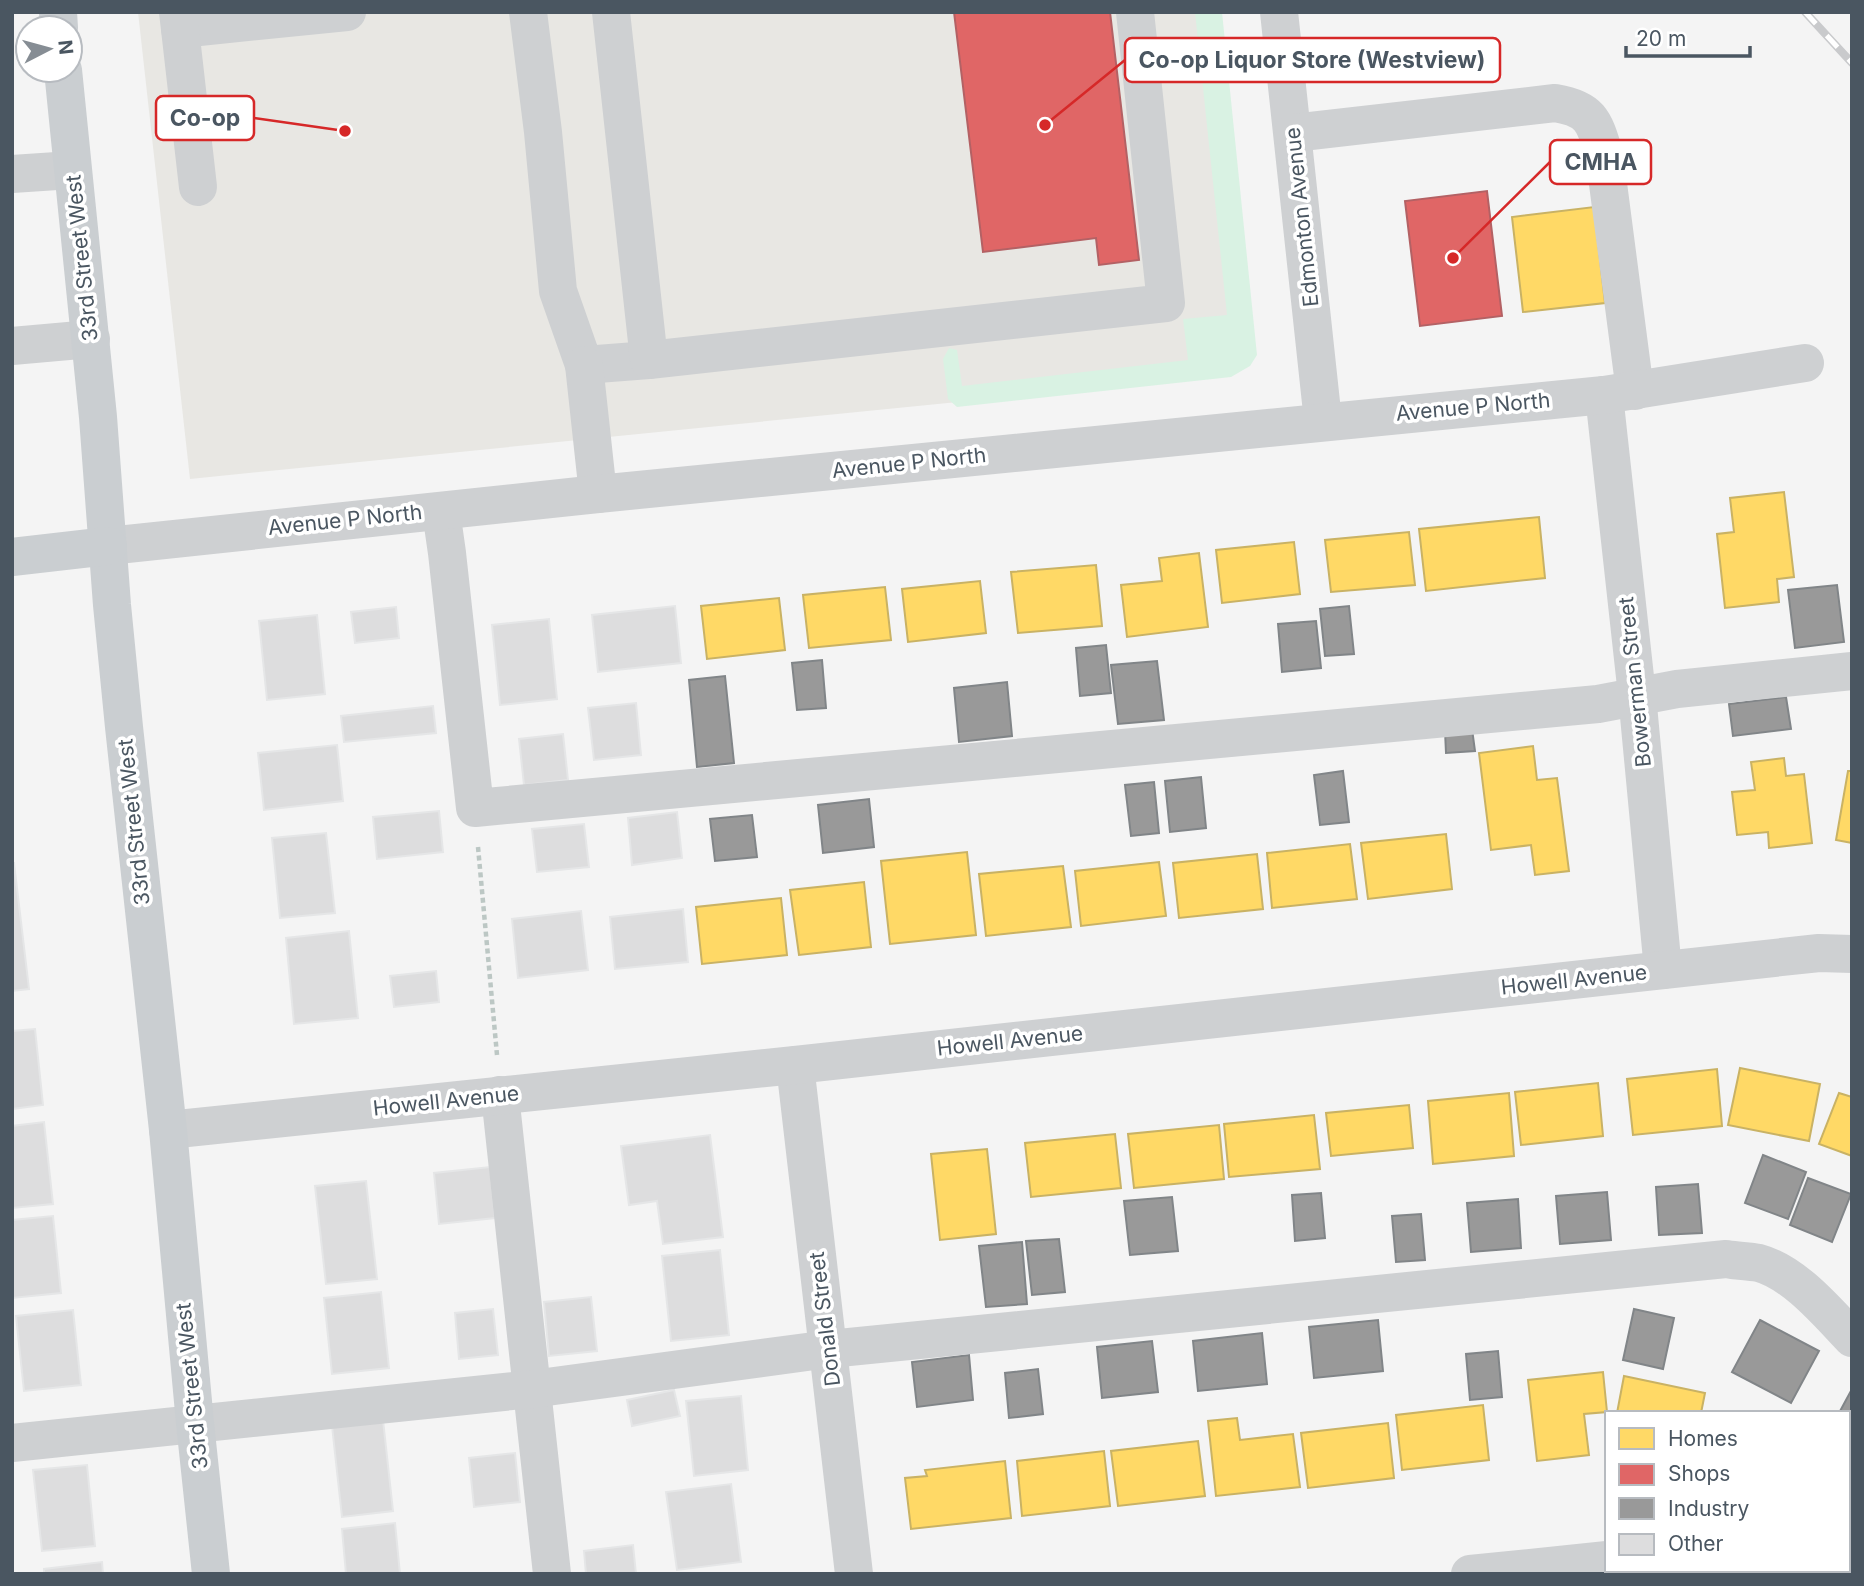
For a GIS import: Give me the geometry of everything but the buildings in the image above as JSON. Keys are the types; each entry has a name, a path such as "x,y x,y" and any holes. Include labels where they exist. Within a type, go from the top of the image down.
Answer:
{"main road":[{"name":"33rd Street West","path":"64,84 91,339 125,740 168,1130 211,1574"},
{"name":"Avenue P North","path":"12,557 107,546"}],"street":[{"path":"198,187 179,21 347,12"},
{"path":"528,12 558,291 584,365 598,494"},
{"path":"611,12 649,360"},
{"path":"584,365 1166,303 1135,12"},
{"name":"Edmonton Avenue","path":"1279,12 1323,421"},
{"name":"Bowerman Street","path":"1293,133 1555,103 1571,106 1585,113 1596,126 1604,153 1637,695 1664,970"},
{"path":"12,174 72,170"},
{"path":"12,346 91,339"},
{"name":"Avenue P North","path":"107,546 598,494 1619,393 1805,363"},
{"path":"441,510 475,808 1585,705 1676,689 1852,671"},
{"name":"Howell Avenue","path":"168,1130 795,1065 1819,953 1852,954"},
{"name":"Donald Street","path":"795,1065 854,1574"},
{"path":"500,1095 552,1574"},
{"path":"12,1443 532,1389 829,1349 1726,1259 1759,1264 1788,1277 1852,1338"},
{"path":"1470,1574 1605,1560"}],"path":[{"path":"475,808 497,1049"}],"shaded area":[{"path":"138,12 1218,12 1253,345 1226,375 190,479"}],"green space":[{"path":"1195,12 1222,12 1257,355 1250,366 1231,377 957,407 948,399 943,359 949,348 957,350 962,386 1188,360 1183,319 1227,315"}],"railway":[{"path":"1805,12 1852,63"}],"place":[{"name":"Co-op Liquor Store (Westview)","path":"1045,125"},
{"name":"Co-op","path":"345,131"},
{"name":"CMHA","path":"1453,258"}]}
